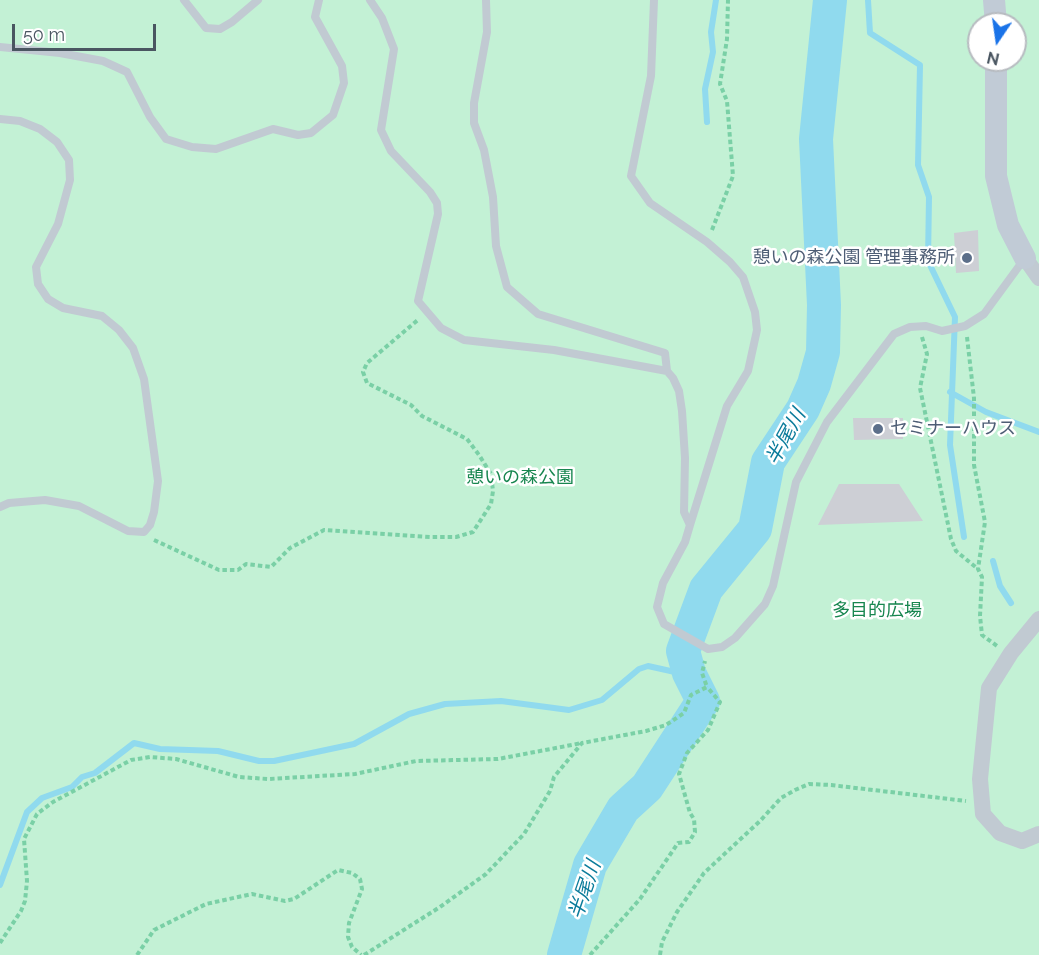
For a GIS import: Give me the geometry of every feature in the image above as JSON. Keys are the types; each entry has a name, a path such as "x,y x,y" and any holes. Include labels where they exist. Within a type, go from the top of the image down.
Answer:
{"street":[{"path":"996,72 996,176 1008,225 1024,258 1039,278"},
{"path":"1039,619 1011,653 989,688 980,779 983,814 1000,833 1022,841 1039,834"}],"lane":[{"path":"184,0 206,28 220,29 258,0"},
{"path":"0,47 92,59 127,72 150,117 166,139 192,147 216,149 273,129 298,135 311,133 333,116 344,83 342,66 315,17 319,0"},
{"path":"370,0 382,18 394,49 381,130 390,151 430,192 437,203 438,214 418,301 426,313 441,328 464,340 554,350 667,371"},
{"path":"486,0 487,32 474,103 474,123 484,150 493,197 496,246 507,287 538,314 665,353 667,371 679,391 685,458 684,512 690,525"},
{"path":"654,0 651,76 631,176 639,191 650,203 707,242 742,277 755,312 757,330 748,371 727,406 685,542 663,584 657,607 664,624 708,649 722,647 735,638 765,604 773,586 796,482 827,422 894,334 910,327 942,331 965,326 984,314 1024,258"},
{"path":"0,119 20,121 40,129 57,142 69,160 70,180 58,224 36,267 38,284 48,299 63,308 102,316 119,330 133,348 144,379 158,481 154,512 150,525 144,532 128,531 79,506 57,502 45,500 9,503 0,507"}],"path":[{"path":"707,242 733,176 727,101 720,84 727,39 729,0"},
{"path":"144,532 177,552 219,570 238,570 246,564 271,567 290,548 324,530 430,537 456,537 473,531 491,504 493,492 490,474 479,455 466,439 422,416 411,405 367,383 363,372 367,363 426,313"},
{"path":"965,326 974,398 974,465 985,522 978,569"},
{"path":"921,327 927,354 920,388 951,539 956,551 978,569 982,577 982,635 1011,653"},
{"path":"590,955 640,899 678,843 689,842 695,832 694,819 690,813 679,774 687,753 708,730 720,702 707,687 702,673 708,649"},
{"path":"0,943 25,901 27,881 24,838 37,814 53,802 131,760 150,757 176,759 239,777 280,779 355,774 416,762 498,759 646,731 666,724 684,712 691,695 707,687"},
{"path":"137,955 154,930 206,904 252,894 285,902 294,899 338,870 352,873 360,879 362,889 349,923 348,937 352,947 362,955 440,907 486,874 524,834 550,791 554,777 582,743"},
{"path":"660,955 662,942 676,912 704,873 760,821 781,798 795,790 809,784 831,785 954,799 982,805"}],"green space":[{"name":"憩いの森公園","path":"0,0 1039,0 1039,955 0,955"}],"building":[{"name":"憩いの森公園 管理事務所","path":"978,230 979,271 956,273 954,233"},
{"name":"セミナーハウス","path":"853,418 903,418 903,439 854,440"},
{"path":"839,484 899,484 923,521 818,525"}],"waterway":[{"path":"707,122 705,89 713,52 711,32 716,0"},
{"name":"半尾川","path":"564,955 590,865 623,809 647,787 703,701 689,673 683,651 706,589 755,529 768,462 803,409 814,384 823,352 824,305 816,139 830,0"},
{"path":"868,0 870,33 920,65 918,165 929,197 928,261 955,317 950,445 964,537"},
{"path":"950,392 986,412 1039,432"},
{"path":"993,561 1000,586 1011,603"},
{"path":"0,885 27,812 42,798 72,787 82,777 95,773 134,743 160,749 218,751 259,761 274,761 354,744 409,714 445,704 501,701 569,710 602,700 639,669 648,666 684,674 687,666"}],"place":[{"name":"憩いの森公園 管理事務所","path":"967,258"},
{"name":"セミナーハウス","path":"878,429"}],"park label":[{"name":"多目的広場","path":"877,611"}]}
